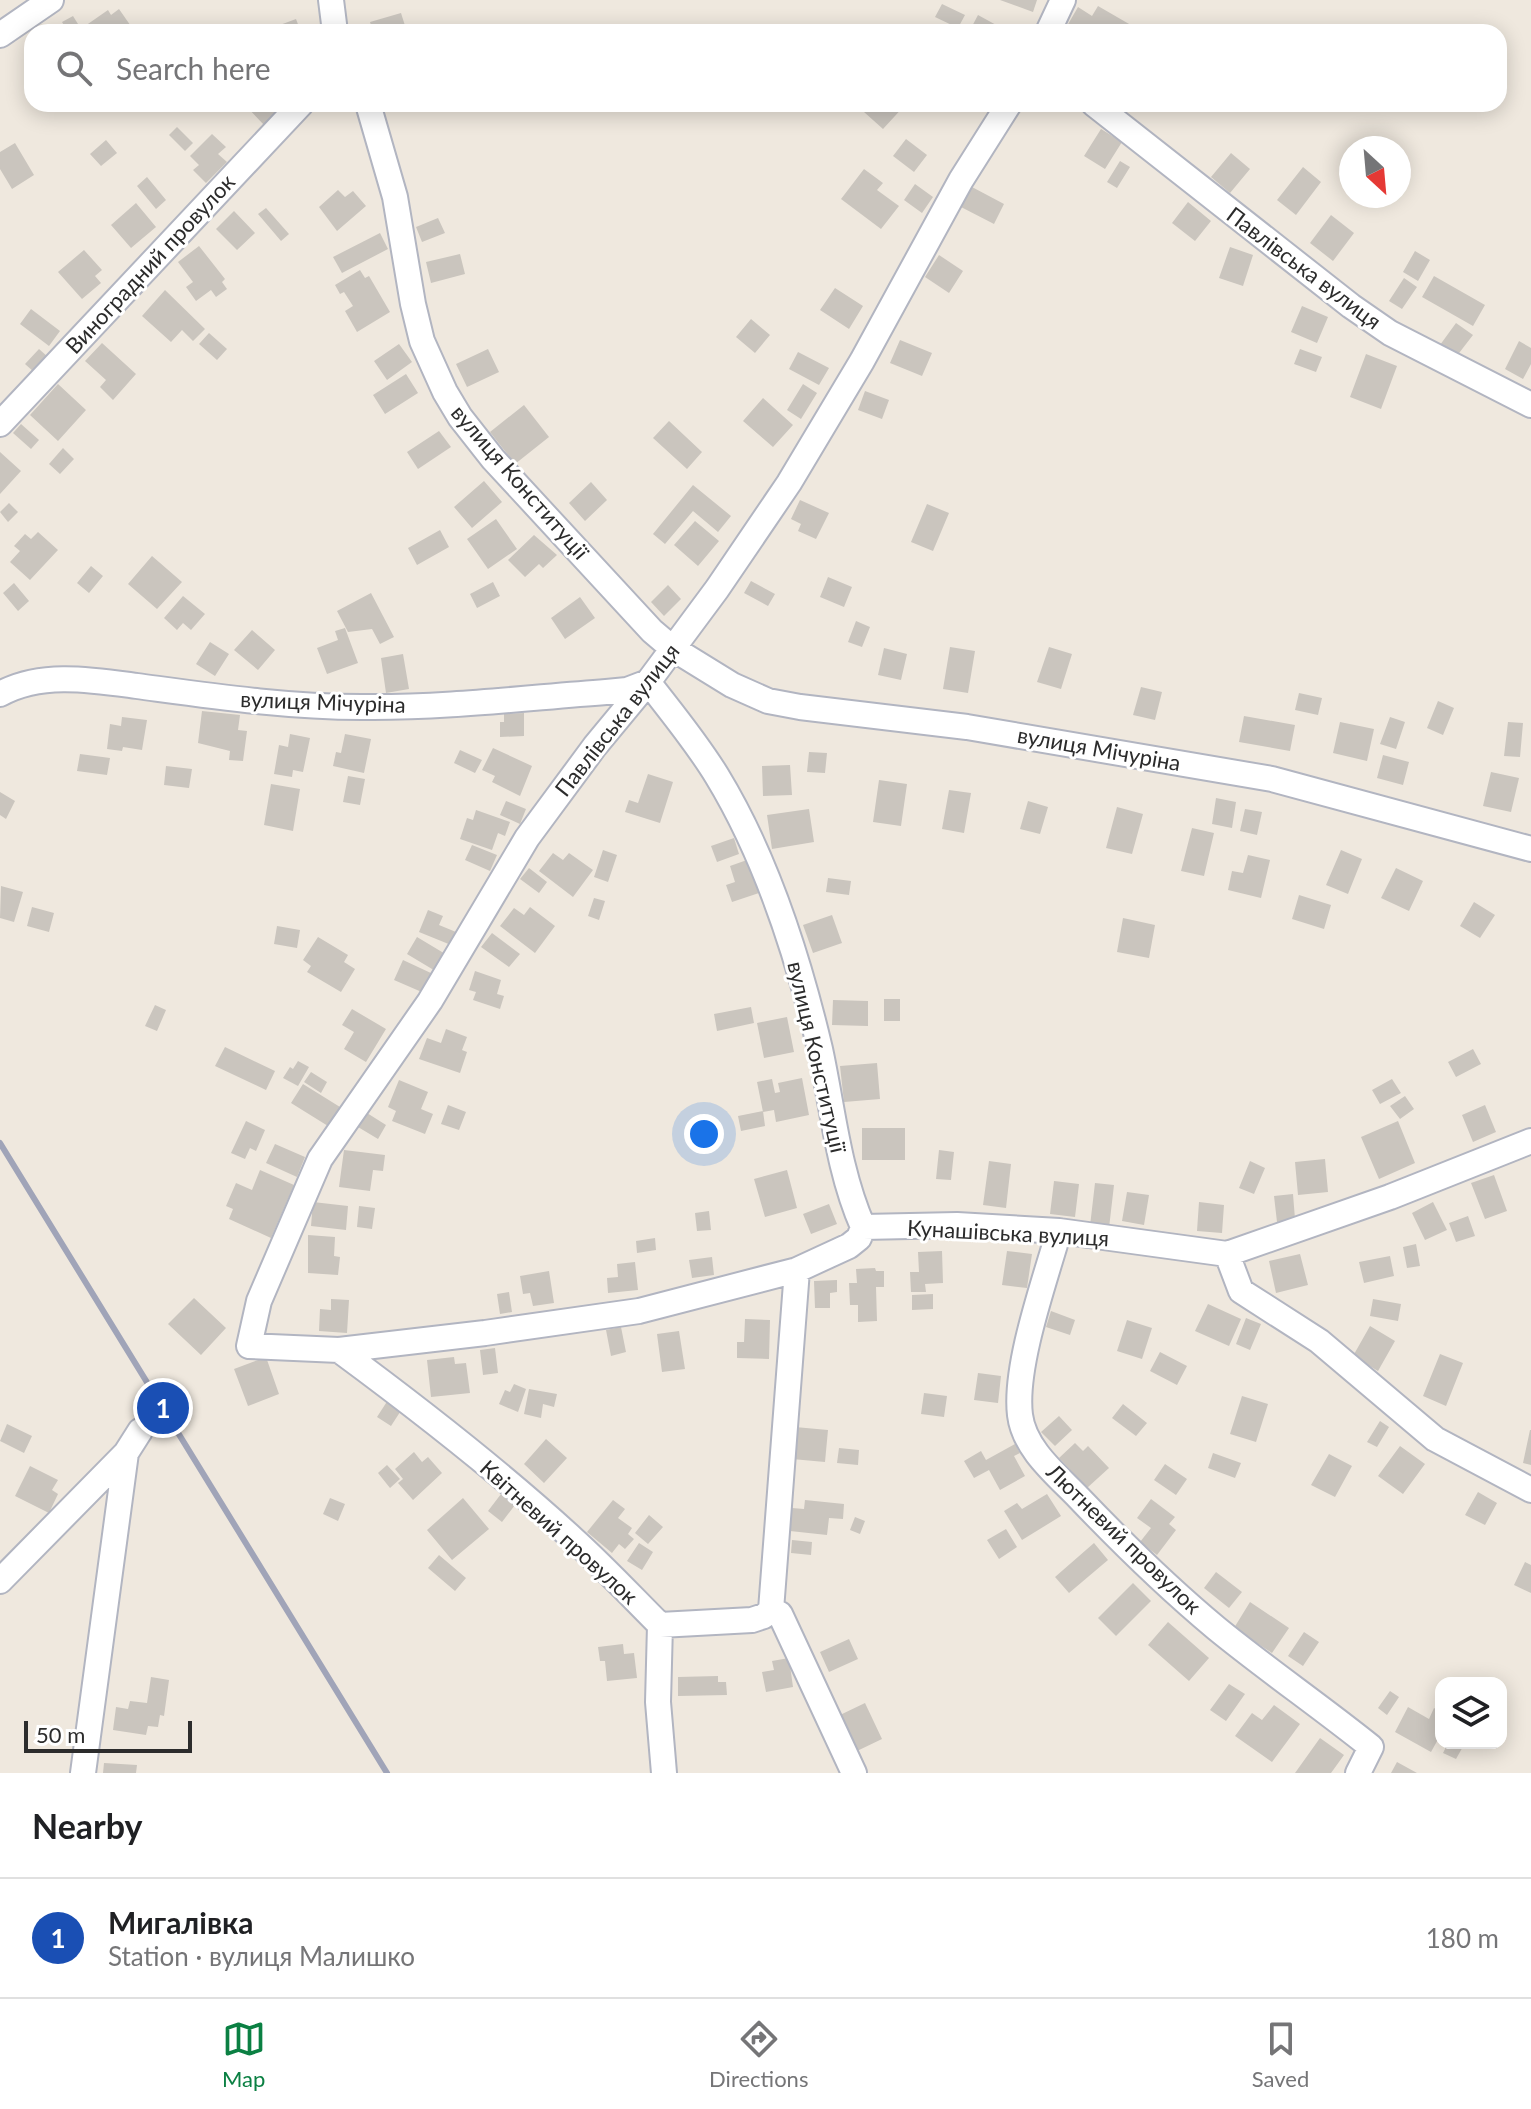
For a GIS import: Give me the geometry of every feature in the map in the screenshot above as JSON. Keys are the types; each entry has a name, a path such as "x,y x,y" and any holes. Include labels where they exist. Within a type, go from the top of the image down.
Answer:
{"street":[{"path":"0,35 51,0"},
{"path":"331,0 334,24"},
{"path":"1052,24 1063,0"},
{"name":"Виноградний провулок","path":"0,424 293,112"},
{"name":"вулиця Конституції","path":"370,112 395,197 422,341 445,392 493,459 652,631 672,648"},
{"name":"Павлівська вулиця","path":"339,1350 249,1346 259,1301 320,1159 430,1001 527,838 717,589 789,483 862,361 961,180 1004,112"},
{"name":"Павлівська вулиця","path":"1104,112 1377,324 1531,405"},
{"name":"вулиця Мічуріна","path":"672,648 732,685 768,701 967,727 1272,779 1531,849"},
{"name":"вулиця Мічуріна","path":"4,690 29,682 103,682 254,702 362,707 428,706 606,692 627,690 648,682"},
{"name":"вулиця Конституції","path":"648,682 717,775 766,875 808,1005 842,1162 852,1202 863,1227"},
{"name":"Кунашівська вулиця","path":"863,1227 957,1225 1059,1231 1227,1254 1390,1197 1531,1141"},
{"path":"339,1350 594,1319 700,1297 797,1270 849,1246 859,1238 863,1227"},
{"name":"Лютневий провулок","path":"1059,1231 1034,1319 1019,1391 1020,1417 1029,1441 1043,1461 1104,1524 1216,1628 1371,1747 1358,1773"},
{"path":"1227,1254 1241,1291 1319,1341 1435,1439 1531,1490"},
{"path":"664,1773 658,1702 660,1625 752,1620 771,1610 797,1270"},
{"name":"Квітневий провулок","path":"339,1350 410,1402 493,1470 573,1539 660,1625"},
{"path":"0,1581 126,1453 140,1431"},
{"path":"83,1773 126,1453"},
{"path":"771,1610 780,1614 854,1773"}],"building":[{"path":"1000,0 1037,0 1033,12"},
{"path":"942,4 965,15 960,24 950,24 935,17"},
{"path":"1098,6 1129,24 1068,24 1078,7 1092,16"},
{"path":"119,9 129,24 88,24 108,10 111,15"},
{"path":"401,13 404,24 371,24"},
{"path":"978,15 994,24 973,24"},
{"path":"73,16 78,24 63,24"},
{"path":"252,112 277,112 264,125"},
{"path":"864,112 899,112 883,129"},
{"path":"177,127 193,143 185,151 169,135"},
{"path":"1101,129 1122,142 1105,169 1084,156"},
{"path":"212,134 226,147 218,154 227,162 206,183 193,170 199,165 190,156"},
{"path":"906,139 927,155 914,172 893,156"},
{"path":"106,140 117,153 101,166 90,154"},
{"path":"15,143 34,175 12,189 0,169 0,152"},
{"path":"1231,153 1250,169 1230,193 1211,177"},
{"path":"1120,161 1130,167 1117,188 1107,182"},
{"path":"1303,167 1321,182 1296,215 1277,200"},
{"path":"864,169 883,183 877,190 899,206 881,229 841,199"},
{"path":"147,177 166,200 156,209 137,186"},
{"path":"915,184 933,197 922,213 904,200"},
{"path":"972,187 1004,204 994,224 961,207"},
{"path":"338,190 345,197 353,191 366,206 337,231 319,207"},
{"path":"1188,202 1211,221 1195,241 1172,223"},
{"path":"136,203 156,227 131,248 111,225"},
{"path":"266,208 289,234 281,241 258,214"},
{"path":"234,211 255,233 237,250 216,229"},
{"path":"1331,215 1354,233 1333,261 1310,243"},
{"path":"438,218 445,233 422,242 416,227"},
{"path":"380,233 388,249 342,273 333,257"},
{"path":"199,246 225,279 222,282 227,289 216,297 211,290 196,301 186,287 193,282 178,262"},
{"path":"1230,247 1253,255 1243,286 1219,278"},
{"path":"84,250 102,270 95,276 101,283 82,299 58,272"},
{"path":"1415,251 1430,260 1418,281 1403,272"},
{"path":"460,254 465,274 431,283 426,262"},
{"path":"939,255 963,271 949,293 925,277"},
{"path":"360,270 365,278 369,276 390,312 357,332 345,311 353,306 335,285"},
{"path":"1434,276 1485,305 1473,326 1422,297"},
{"path":"1404,278 1417,287 1402,309 1389,301"},
{"path":"835,288 863,306 849,329 820,310"},
{"path":"165,290 205,329 193,341 182,330 171,342 142,316"},
{"path":"1302,306 1328,317 1317,343 1291,332"},
{"path":"31,309 60,331 49,346 20,324"},
{"path":"751,319 770,335 755,353 736,337"},
{"path":"1456,323 1473,335 1456,357 1440,345"},
{"path":"209,333 227,349 217,360 199,344"},
{"path":"900,340 932,353 922,376 890,363"},
{"path":"1519,341 1531,348 1531,364 1523,379 1505,369"},
{"path":"102,343 136,374 113,400 100,387 106,380 85,361"},
{"path":"399,344 412,362 387,380 374,361"},
{"path":"39,349 48,357 34,372 25,364"},
{"path":"488,349 499,372 467,387 456,364"},
{"path":"1300,349 1322,357 1316,372 1294,364"},
{"path":"798,352 829,368 819,385 789,369"},
{"path":"1366,354 1397,366 1381,409 1350,397"},
{"path":"406,374 418,393 385,414 373,395"},
{"path":"58,384 86,410 58,441 30,415"},
{"path":"803,384 817,393 801,419 787,410"},
{"path":"865,391 889,400 882,419 858,410"},
{"path":"763,398 793,425 773,447 743,421"},
{"path":"524,405 549,437 515,464 490,432"},
{"path":"669,421 702,452 687,469 653,438"},
{"path":"21,424 39,440 31,449 13,433"},
{"path":"439,431 451,447 418,469 407,452"},
{"path":"63,448 74,459 60,474 49,464"},
{"path":"0,452 21,471 0,494"},
{"path":"484,481 502,502 472,528 454,507"},
{"path":"591,482 607,500 585,521 569,503"},
{"path":"693,485 731,516 718,532 693,511 665,544 653,534"},
{"path":"800,500 829,513 816,539 798,531 801,524 791,519"},
{"path":"9,503 18,512 8,522 0,512"},
{"path":"927,504 949,513 933,551 911,542"},
{"path":"496,519 517,549 488,569 467,539"},
{"path":"695,521 719,541 698,566 674,545"},
{"path":"440,530 449,547 417,565 408,548"},
{"path":"38,532 58,550 30,580 10,562 20,551 14,546 25,534 31,539"},
{"path":"534,535 557,555 543,568 539,564 525,577 508,560"},
{"path":"152,556 182,582 157,609 128,584"},
{"path":"91,566 103,576 89,593 77,583"},
{"path":"828,577 852,587 844,607 820,597"},
{"path":"751,581 775,594 768,606 744,593"},
{"path":"493,582 500,596 477,608 470,594"},
{"path":"14,583 29,601 18,611 3,593"},
{"path":"668,585 681,599 664,616 651,602"},
{"path":"371,593 394,637 380,644 372,629 348,632 337,611"},
{"path":"183,596 205,614 191,630 183,623 177,630 164,618"},
{"path":"580,597 595,618 565,639 551,618"},
{"path":"856,621 870,627 862,647 848,642"},
{"path":"345,628 358,663 327,674 317,648 338,640 335,631"},
{"path":"252,630 275,650 258,670 234,650"},
{"path":"210,642 229,654 215,676 196,664"},
{"path":"950,647 975,651 968,693 943,689"},
{"path":"1049,647 1072,654 1061,689 1037,682"},
{"path":"884,648 907,654 901,680 878,675"},
{"path":"403,654 409,689 386,693 381,658"},
{"path":"1141,687 1162,692 1155,720 1133,715"},
{"path":"1299,693 1322,698 1318,715 1295,710"},
{"path":"1438,701 1454,708 1443,735 1427,728"},
{"path":"202,711 240,715 238,730 247,731 243,761 229,760 230,751 198,743"},
{"path":"524,713 524,736 500,737 500,722 504,722 504,714"},
{"path":"1244,716 1295,725 1290,751 1239,742"},
{"path":"122,717 147,720 142,750 123,747 122,751 107,749 110,724 121,726"},
{"path":"1390,717 1405,722 1396,749 1380,744"},
{"path":"1340,722 1374,729 1367,761 1333,753"},
{"path":"1508,722 1523,723 1520,757 1504,756"},
{"path":"290,734 310,738 303,772 293,770 292,777 274,774 279,745 288,747"},
{"path":"345,734 371,739 364,773 333,766 336,752 341,753"},
{"path":"493,748 532,766 520,796 492,782 495,776 482,770"},
{"path":"460,750 482,760 475,773 454,763"},
{"path":"809,752 827,753 825,773 807,772"},
{"path":"80,754 110,758 107,775 77,771"},
{"path":"1383,755 1409,762 1403,785 1377,778"},
{"path":"790,765 792,795 763,796 762,766"},
{"path":"166,766 192,769 189,788 164,785"},
{"path":"1491,772 1519,778 1511,812 1483,806"},
{"path":"648,774 673,782 660,823 625,812 629,800 638,803"},
{"path":"348,776 365,779 360,805 343,802"},
{"path":"879,780 907,784 901,826 873,822"},
{"path":"271,784 300,789 293,831 264,825"},
{"path":"949,790 971,793 964,833 942,829"},
{"path":"0,792 15,801 6,819 0,815"},
{"path":"1216,798 1236,802 1232,828 1212,824"},
{"path":"506,801 526,809 520,824 500,815"},
{"path":"1028,801 1048,807 1040,834 1020,829"},
{"path":"1117,807 1143,814 1132,854 1106,848"},
{"path":"809,809 814,842 772,849 767,815"},
{"path":"1245,809 1262,812 1257,835 1240,831"},
{"path":"476,810 510,822 505,836 498,833 492,850 460,839 467,818 473,820"},
{"path":"1192,828 1214,833 1204,876 1181,871"},
{"path":"734,838 739,854 717,862 711,846"},
{"path":"472,845 497,855 490,871 465,860"},
{"path":"603,850 617,855 608,882 594,877"},
{"path":"1341,850 1362,859 1348,894 1326,885"},
{"path":"553,853 563,860 569,853 593,870 573,897 539,871"},
{"path":"1248,855 1270,860 1261,898 1228,890 1232,871 1243,873"},
{"path":"747,860 759,893 732,902 726,885 735,882 730,866"},
{"path":"529,868 547,882 539,893 520,879"},
{"path":"1396,868 1423,881 1409,911 1381,898"},
{"path":"828,878 851,881 849,895 826,892"},
{"path":"1,886 23,892 14,922 0,918"},
{"path":"1299,895 1331,905 1324,929 1292,919"},
{"path":"594,898 605,901 599,920 588,916"},
{"path":"1474,902 1495,915 1480,938 1460,926"},
{"path":"32,907 54,913 49,932 27,926"},
{"path":"530,907 555,926 535,953 500,926 514,908 524,915"},
{"path":"428,910 443,916 439,925 456,932 451,945 419,932"},
{"path":"832,915 842,943 813,953 803,925"},
{"path":"1123,918 1155,925 1149,958 1117,952"},
{"path":"277,926 300,930 297,948 274,944"},
{"path":"492,933 520,954 509,967 481,947"},
{"path":"318,937 348,955 344,962 355,969 341,992 307,972 311,966 303,960"},
{"path":"417,937 447,955 437,972 407,954"},
{"path":"403,960 433,974 424,993 394,980"},
{"path":"475,971 501,980 497,994 504,996 500,1009 473,1000 476,992 469,990"},
{"path":"884,999 900,999 900,1021 884,1021"},
{"path":"833,1000 868,1001 868,1026 832,1025"},
{"path":"155,1005 166,1010 157,1031 145,1026"},
{"path":"751,1007 754,1023 717,1031 714,1014"},
{"path":"352,1009 386,1029 366,1062 344,1049 354,1032 342,1025"},
{"path":"787,1017 794,1052 764,1058 757,1023"},
{"path":"446,1029 467,1037 462,1050 467,1052 460,1073 419,1059 427,1038 441,1043"},
{"path":"225,1047 275,1071 266,1090 215,1066"},
{"path":"1473,1049 1481,1064 1456,1077 1448,1062"},
{"path":"298,1061 309,1067 298,1086 283,1078"},
{"path":"877,1063 880,1099 844,1102 840,1066"},
{"path":"311,1072 327,1082 321,1093 304,1082"},
{"path":"802,1078 809,1115 776,1122 774,1110 763,1112 757,1082 772,1079 775,1093 780,1092 778,1083"},
{"path":"1392,1079 1401,1093 1380,1104 1372,1090"},
{"path":"399,1080 428,1092 421,1109 433,1114 425,1134 392,1121 396,1111 388,1107"},
{"path":"303,1084 340,1107 328,1126 291,1103"},
{"path":"1405,1096 1414,1109 1400,1119 1390,1106"},
{"path":"448,1105 466,1112 459,1130 441,1124"},
{"path":"1485,1105 1496,1132 1473,1142 1462,1115"},
{"path":"763,1111 765,1126 741,1131 738,1116"},
{"path":"367,1113 386,1125 378,1139 358,1127"},
{"path":"246,1121 265,1130 256,1151 250,1148 245,1159 231,1153"},
{"path":"1398,1121 1415,1163 1379,1179 1361,1137"},
{"path":"862,1128 905,1128 905,1160 862,1160"},
{"path":"275,1144 305,1157 297,1177 266,1163"},
{"path":"344,1150 385,1155 383,1171 373,1170 370,1191 339,1187"},
{"path":"939,1150 954,1152 951,1180 936,1179"},
{"path":"1325,1159 1328,1192 1298,1195 1295,1162"},
{"path":"989,1161 1011,1164 1006,1208 983,1205"},
{"path":"1250,1161 1265,1168 1254,1194 1239,1188"},
{"path":"260,1170 294,1185 271,1238 229,1219 233,1209 226,1206 236,1183 252,1190"},
{"path":"787,1170 797,1208 765,1217 754,1179"},
{"path":"1494,1175 1507,1211 1485,1219 1471,1183"},
{"path":"1054,1181 1079,1184 1075,1217 1050,1214"},
{"path":"1095,1183 1114,1185 1109,1228 1090,1226"},
{"path":"1127,1192 1149,1195 1144,1225 1122,1221"},
{"path":"1293,1194 1295,1219 1277,1222 1274,1196"},
{"path":"313,1202 348,1206 346,1230 311,1226"},
{"path":"1199,1202 1224,1205 1222,1233 1197,1231"},
{"path":"1433,1202 1447,1230 1425,1240 1412,1213"},
{"path":"829,1204 837,1224 811,1234 803,1214"},
{"path":"359,1206 375,1208 372,1229 357,1227"},
{"path":"709,1211 711,1230 697,1231 695,1213"},
{"path":"1468,1216 1475,1236 1456,1242 1449,1223"},
{"path":"308,1235 335,1237 334,1256 340,1257 338,1275 308,1273"},
{"path":"655,1238 656,1250 637,1253 636,1241"},
{"path":"1416,1244 1420,1266 1407,1268 1403,1247"},
{"path":"942,1251 943,1283 925,1284 926,1292 911,1292 910,1272 919,1272 918,1252"},
{"path":"1007,1251 1032,1254 1027,1288 1002,1285"},
{"path":"1300,1254 1308,1285 1276,1293 1269,1261"},
{"path":"1390,1256 1394,1276 1364,1283 1359,1262"},
{"path":"712,1257 714,1275 692,1278 689,1260"},
{"path":"635,1262 638,1290 608,1293 607,1278 618,1277 617,1264"},
{"path":"875,1268 876,1271 884,1271 884,1287 876,1287 877,1321 858,1322 858,1305 850,1305 849,1283 857,1283 856,1269"},
{"path":"549,1271 554,1303 533,1306 530,1293 523,1294 520,1276"},
{"path":"837,1280 837,1292 830,1293 830,1308 815,1308 814,1281"},
{"path":"509,1292 512,1312 500,1314 497,1294"},
{"path":"933,1294 933,1309 912,1310 912,1295"},
{"path":"194,1298 226,1328 201,1355 168,1324"},
{"path":"331,1299 349,1300 347,1333 319,1331 320,1309 331,1310"},
{"path":"1373,1299 1401,1304 1398,1321 1370,1316"},
{"path":"1208,1304 1241,1319 1229,1346 1195,1331"},
{"path":"1051,1311 1075,1320 1070,1335 1046,1327"},
{"path":"1246,1318 1261,1324 1250,1350 1236,1344"},
{"path":"745,1319 770,1320 769,1359 737,1358 737,1342 744,1342"},
{"path":"1127,1320 1152,1328 1142,1359 1117,1351"},
{"path":"1370,1326 1395,1341 1378,1371 1353,1356"},
{"path":"621,1327 626,1352 611,1356 606,1330"},
{"path":"679,1331 685,1369 662,1372 657,1334"},
{"path":"495,1348 498,1373 483,1375 480,1350"},
{"path":"1160,1352 1187,1366 1177,1385 1150,1371"},
{"path":"1440,1354 1463,1363 1446,1406 1423,1396"},
{"path":"266,1357 279,1394 248,1406 234,1369"},
{"path":"454,1357 455,1364 466,1363 470,1393 431,1397 427,1360"},
{"path":"978,1373 1001,1376 998,1403 974,1400"},
{"path":"514,1384 526,1389 518,1412 499,1404 505,1390 510,1392"},
{"path":"529,1389 557,1394 554,1407 543,1404 541,1418 524,1414"},
{"path":"924,1393 947,1396 944,1417 921,1414"},
{"path":"1242,1396 1268,1404 1256,1442 1230,1434"},
{"path":"388,1400 402,1409 391,1426 377,1417"},
{"path":"1123,1404 1147,1423 1136,1436 1112,1418"},
{"path":"1059,1416 1072,1430 1055,1446 1041,1432"},
{"path":"1380,1421 1389,1427 1377,1447 1367,1442"},
{"path":"7,1424 32,1436 24,1453 0,1441"},
{"path":"795,1427 828,1430 825,1462 792,1459"},
{"path":"1531,1430 1531,1465 1523,1463"},
{"path":"546,1439 567,1458 544,1483 524,1464"},
{"path":"1075,1443 1083,1451 1088,1446 1109,1468 1087,1488 1059,1458"},
{"path":"1015,1444 1020,1453 1014,1456 1025,1476 1000,1490 989,1470 974,1478 964,1461 981,1451 986,1460"},
{"path":"1400,1446 1425,1464 1403,1494 1378,1476"},
{"path":"839,1448 859,1450 858,1465 837,1463"},
{"path":"414,1452 422,1462 428,1457 442,1473 413,1500 398,1483 403,1479 395,1469"},
{"path":"1213,1453 1241,1463 1235,1478 1208,1468"},
{"path":"1329,1454 1352,1466 1335,1497 1311,1485"},
{"path":"1165,1464 1187,1479 1176,1495 1154,1480"},
{"path":"387,1465 400,1479 390,1488 378,1473"},
{"path":"30,1466 58,1480 52,1490 58,1494 49,1513 15,1496"},
{"path":"1478,1492 1497,1503 1485,1525 1465,1515"},
{"path":"501,1494 515,1505 502,1522 488,1511"},
{"path":"1047,1494 1061,1516 1022,1540 1004,1511 1017,1503 1022,1509"},
{"path":"330,1498 345,1504 338,1521 323,1514"},
{"path":"463,1498 489,1529 452,1560 427,1530"},
{"path":"1151,1499 1175,1517 1169,1524 1176,1530 1157,1555 1140,1542 1151,1528 1137,1518"},
{"path":"613,1500 625,1509 618,1518 632,1528 628,1534 634,1539 625,1549 619,1544 612,1553 587,1532"},
{"path":"805,1500 844,1504 843,1519 829,1518 827,1535 790,1531 792,1508 804,1509"},
{"path":"649,1515 663,1527 648,1544 635,1533"},
{"path":"855,1517 865,1521 860,1534 850,1530"},
{"path":"1006,1529 1017,1547 999,1559 987,1540"},
{"path":"792,1540 812,1542 811,1555 791,1553"},
{"path":"639,1543 653,1552 642,1570 627,1561"},
{"path":"1094,1543 1108,1560 1069,1593 1055,1577"},
{"path":"439,1555 466,1578 455,1591 428,1568"},
{"path":"1525,1562 1531,1565 1531,1593 1514,1585"},
{"path":"1216,1572 1242,1592 1229,1608 1204,1588"},
{"path":"1133,1583 1151,1601 1116,1636 1098,1618"},
{"path":"1250,1602 1289,1628 1272,1653 1234,1628"},
{"path":"1168,1622 1209,1658 1189,1681 1148,1645"},
{"path":"1304,1632 1319,1642 1303,1666 1288,1656"},
{"path":"849,1639 858,1659 829,1672 820,1652"},
{"path":"623,1644 624,1654 634,1653 637,1678 607,1681 605,1661 600,1661 598,1647"},
{"path":"789,1658 793,1687 766,1692 762,1672 774,1670 772,1661"},
{"path":"718,1676 718,1682 726,1682 727,1695 678,1696 678,1677"},
{"path":"151,1677 169,1680 164,1716 160,1715 158,1727 148,1726 146,1735 113,1730 116,1707 128,1709 130,1701 147,1703"},
{"path":"1229,1684 1245,1694 1226,1721 1210,1710"},
{"path":"1390,1691 1399,1697 1387,1715 1378,1708"},
{"path":"865,1703 882,1739 857,1751 840,1715"},
{"path":"1274,1705 1300,1724 1272,1762 1235,1736 1252,1713 1262,1720"},
{"path":"1408,1707 1429,1719 1435,1709 1435,1745 1431,1752 1395,1732"},
{"path":"1320,1738 1344,1755 1331,1773 1295,1773"},
{"path":"1445,1749 1462,1749 1456,1759 1443,1753"},
{"path":"1397,1762 1417,1773 1391,1773"},
{"path":"104,1763 137,1765 136,1773 103,1773"}],"railway":[{"path":"0,1143 387,1773"}],"place":[{"name":"Мигалівка","path":"163,1408"}]}
